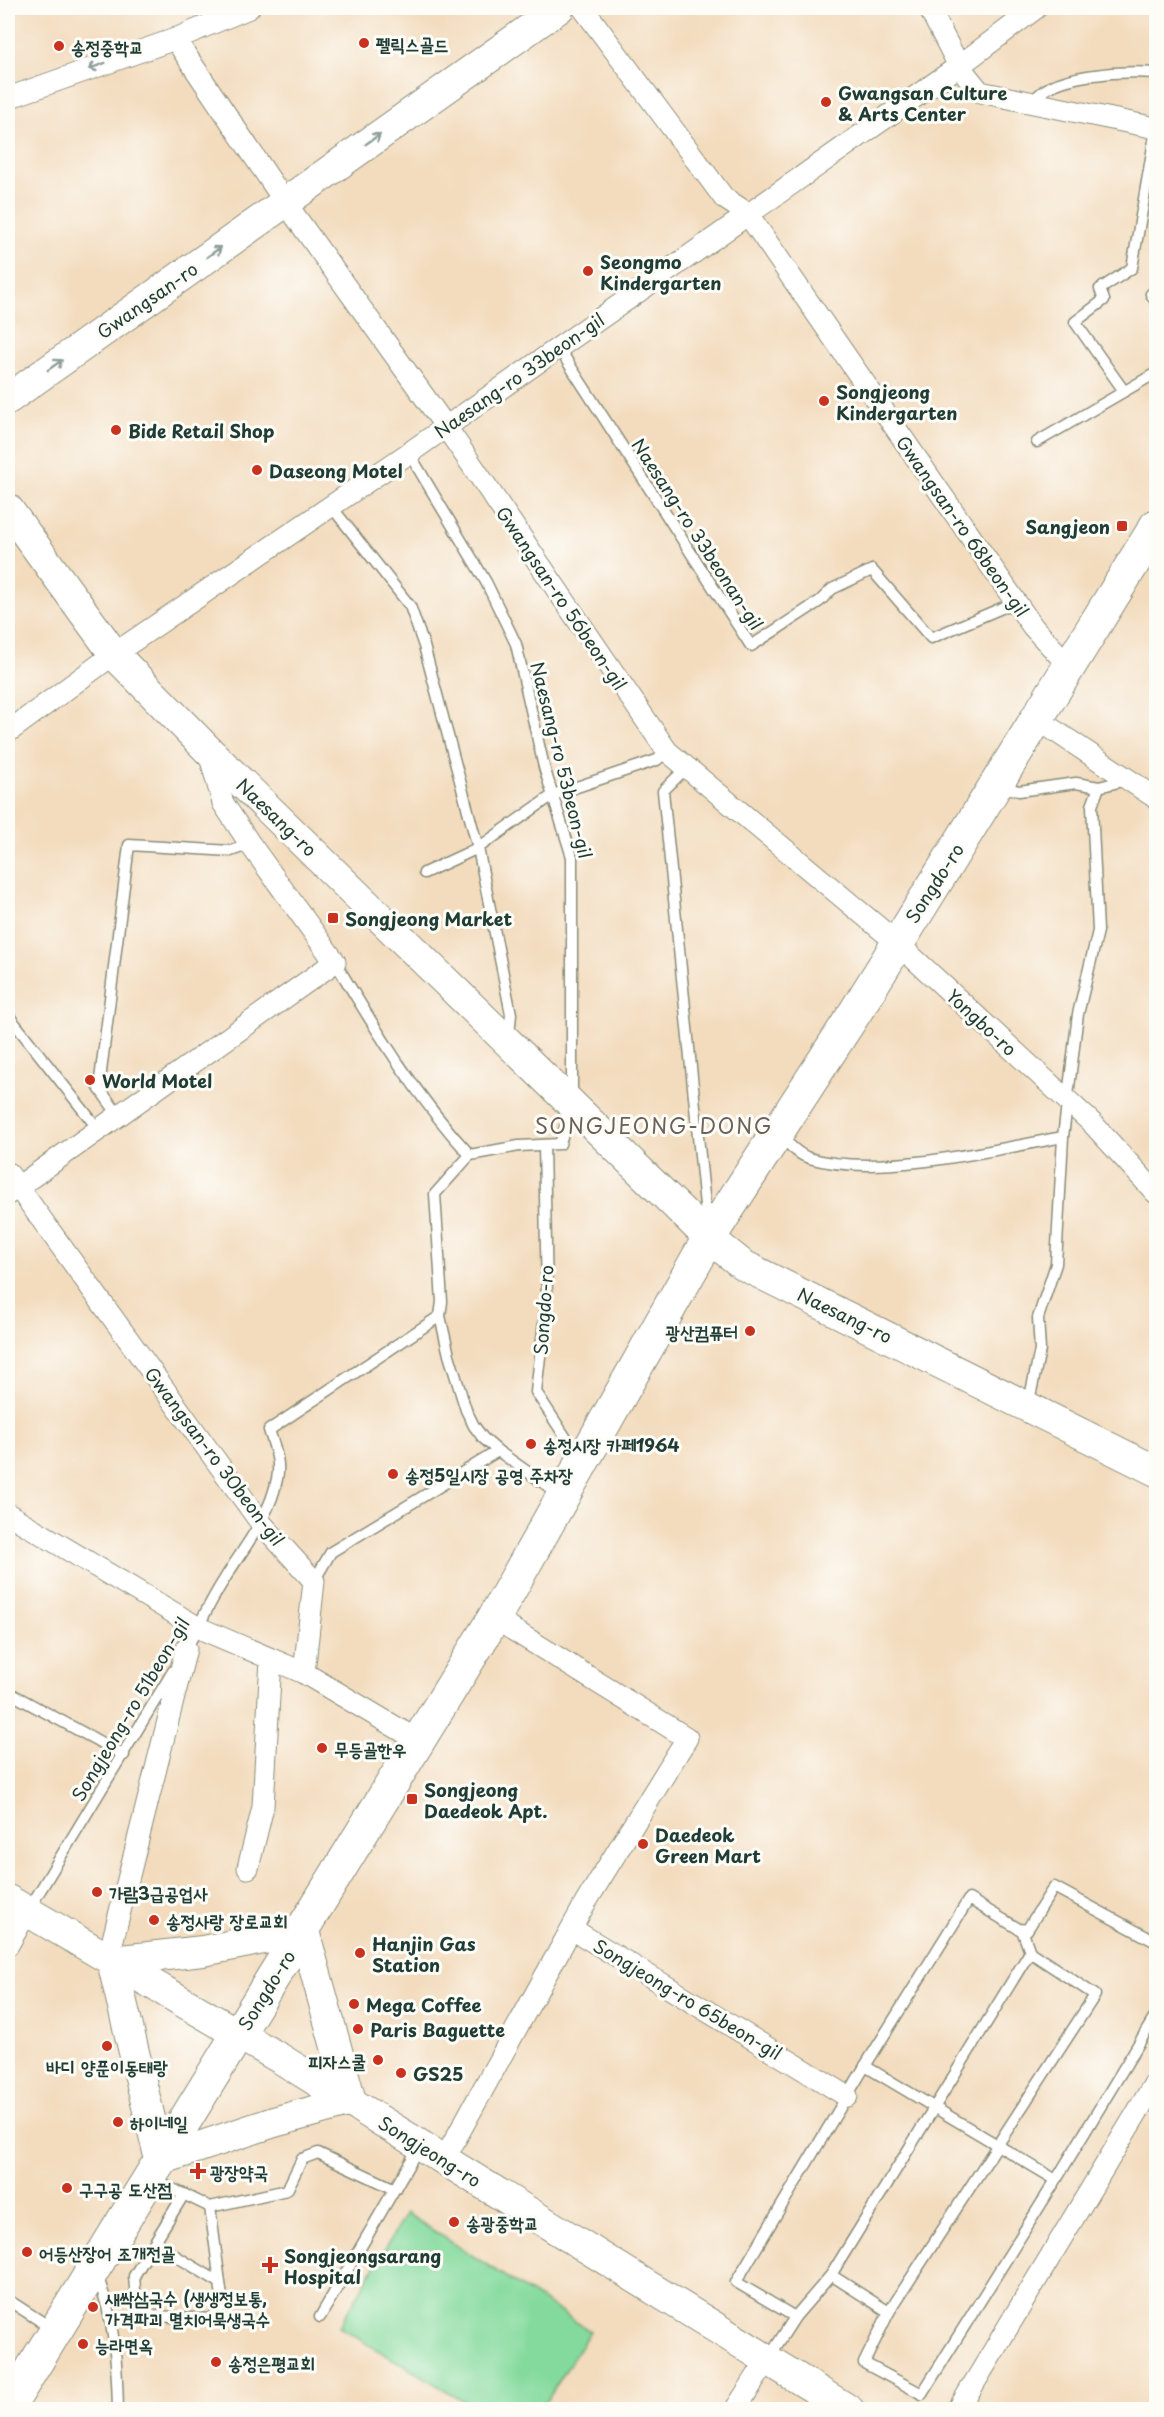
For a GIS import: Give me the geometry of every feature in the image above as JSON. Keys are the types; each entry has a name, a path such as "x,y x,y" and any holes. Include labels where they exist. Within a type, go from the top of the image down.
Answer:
{"main road":[{"name":"Gwangsan-ro","path":"8,399 559,8"},
{"name":"Naesang-ro","path":"8,509 114,654 209,752 709,1238 743,1265 1156,1471"},
{"name":"Songdo-ro","path":"8,2408 154,2169 304,1931 494,1618 709,1238 856,1011 896,942 1156,526"},
{"name":"Songjeong-ro","path":"17,1906 239,2033 849,2409"},
{"path":"304,1931 351,2102 274,2122 154,2169 110,1960 203,1951 304,1931"}],"street":[{"path":"8,98 175,39 249,8"},
{"name":"Gwangsan-ro 68beon-gil","path":"583,8 724,198 747,213 1033,627 1069,666"},
{"path":"929,8 958,66 980,92 1156,129"},
{"name":"Naesang-ro 33beon-gil","path":"8,732 114,654 446,427 958,66 1036,8"},
{"path":"175,39 285,202"},
{"name":"Gwangsan-ro 56beon-gil","path":"285,202 446,427 667,751 685,769 896,942"},
{"path":"1037,719 1156,798"},
{"path":"11,1184 99,1130 335,962 223,803 209,752"},
{"name":"Yongbo-ro","path":"896,942 1068,1101 1156,1193"},
{"name":"Gwangsan-ro 30beon-gil","path":"11,1184 261,1523 314,1581"},
{"path":"8,1515 199,1628 304,1673 419,1741"},
{"path":"304,1673 314,1581"},
{"path":"432,2153 572,1929 687,1738 494,1618"},
{"path":"110,1960 186,1649"},
{"path":"248,1868 263,1807 271,1659"},
{"path":"8,1945 17,1906"},
{"name":"Songjeong-ro 65beon-gil","path":"572,1929 847,2096"},
{"path":"958,2409 1156,2081"},
{"path":"735,2409 768,2360"}],"lane":[{"path":"1033,103 1048,88 1076,79 1115,72 1156,73"},
{"path":"1124,391 1075,322 1104,300 1100,289 1132,268 1156,129"},
{"path":"1156,289 1151,294 1156,302"},
{"name":"Naesang-ro 33beonan-gil","path":"558,347 751,646 820,602 832,589 872,570 931,638 1016,602"},
{"path":"1037,442 1156,374"},
{"name":"Naesang-ro 53beon-gil","path":"409,453 486,582 516,644 553,795 572,857 572,1104"},
{"path":"331,506 410,606 424,646 478,848 511,1014 509,1042"},
{"path":"424,873 478,848 553,795 657,760 667,751"},
{"path":"685,769 663,791 709,1238"},
{"path":"996,785 1019,791 1076,783 1099,787 1129,779 1156,784"},
{"path":"1028,1406 1040,1350 1038,1318 1056,1264 1063,1137 1078,1014 1098,931 1092,806 1099,787"},
{"path":"119,1116 99,1088 129,845 231,850 250,844"},
{"path":"335,962 392,1055 434,1116 470,1155"},
{"path":"8,1015 99,1130"},
{"path":"562,1496 483,1438 466,1410 440,1316 441,1294 435,1194 470,1155 560,1144 572,1104"},
{"path":"776,1133 807,1158 838,1163 880,1164 919,1161 1063,1137"},
{"name":"Songdo-ro","path":"544,1145 547,1295 536,1392 581,1461"},
{"name":"Songjeong-ro 51beon-gil","path":"17,1906 124,1755 199,1628 223,1581 261,1523 278,1477 278,1455 269,1430 440,1316"},
{"path":"314,1581 332,1552 498,1450"},
{"path":"8,1692 124,1755"},
{"path":"795,2317 736,2282 865,2066 969,1899 1022,1930 1027,1930 1054,1887 1156,1942"},
{"path":"1022,1930 1030,1952 1095,1995 889,2312 864,2363 921,2394 1056,2180 1156,2015"},
{"path":"768,2360 795,2317 831,2275 1030,1952"},
{"path":"865,2066 1056,2180"},
{"path":"154,2169 184,2194 210,2207 287,2190 302,2159 318,2153 395,2189"},
{"path":"320,2317 395,2189 432,2153"},
{"path":"184,2194 134,2276 137,2315 210,2319 223,2305 210,2207"},
{"path":"154,2243 219,2282"},
{"path":"94,2267 110,2313 117,2352 118,2409"},
{"path":"831,2275 889,2312"},
{"path":"8,2300 55,2331"}],"green space":[{"path":"406,2213 590,2331 542,2409 477,2409 339,2327"}],"place":[{"name":"펠릭스골드","path":"364,43"},
{"name":"송정중학교","path":"59,46"},
{"name":"Gwangsan Culture & Arts Center","path":"826,102"},
{"name":"Seongmo Kindergarten","path":"588,271"},
{"name":"Songjeong Kindergarten","path":"824,401"},
{"name":"Bide Retail Shop","path":"116,430"},
{"name":"Daseong Motel","path":"257,470"},
{"name":"Sangjeon","path":"1122,526"},
{"name":"Songjeong Market","path":"333,918"},
{"name":"World Motel","path":"90,1080"},
{"name":"광산컴퓨터","path":"750,1331"},
{"name":"송정시장 카페1964","path":"531,1444"},
{"name":"송정5일시장 공영 주차장","path":"393,1474"},
{"name":"무등골한우","path":"322,1748"},
{"name":"Songjeong Daedeok Apt.","path":"412,1799"},
{"name":"Daedeok Green Mart","path":"643,1844"},
{"name":"가람3급공업사","path":"97,1892"},
{"name":"송정사랑 장로교회","path":"154,1920"},
{"name":"Hanjin Gas Station","path":"360,1953"},
{"name":"Mega Coffee","path":"354,2004"},
{"name":"Paris Baguette","path":"358,2029"},
{"name":"바디 양푼이동태랑","path":"107,2046"},
{"name":"피자스쿨","path":"378,2060"},
{"name":"GS25","path":"401,2073"},
{"name":"하이네일","path":"118,2122"},
{"name":"광장약국","path":"198,2171"},
{"name":"구구공 도산점","path":"67,2188"},
{"name":"송광중학교","path":"454,2222"},
{"name":"어등산장어 조개전골","path":"27,2252"},
{"name":"Songjeongsarang Hospital","path":"270,2265"},
{"name":"새싹삼국수 (생생정보통, 가격파괴 멸치어묵생국수","path":"93,2307"},
{"name":"능라면옥","path":"83,2344"},
{"name":"송정은평교회","path":"216,2362"}],"district":[{"name":"SONGJEONG-DONG","path":"654,1125"}]}
